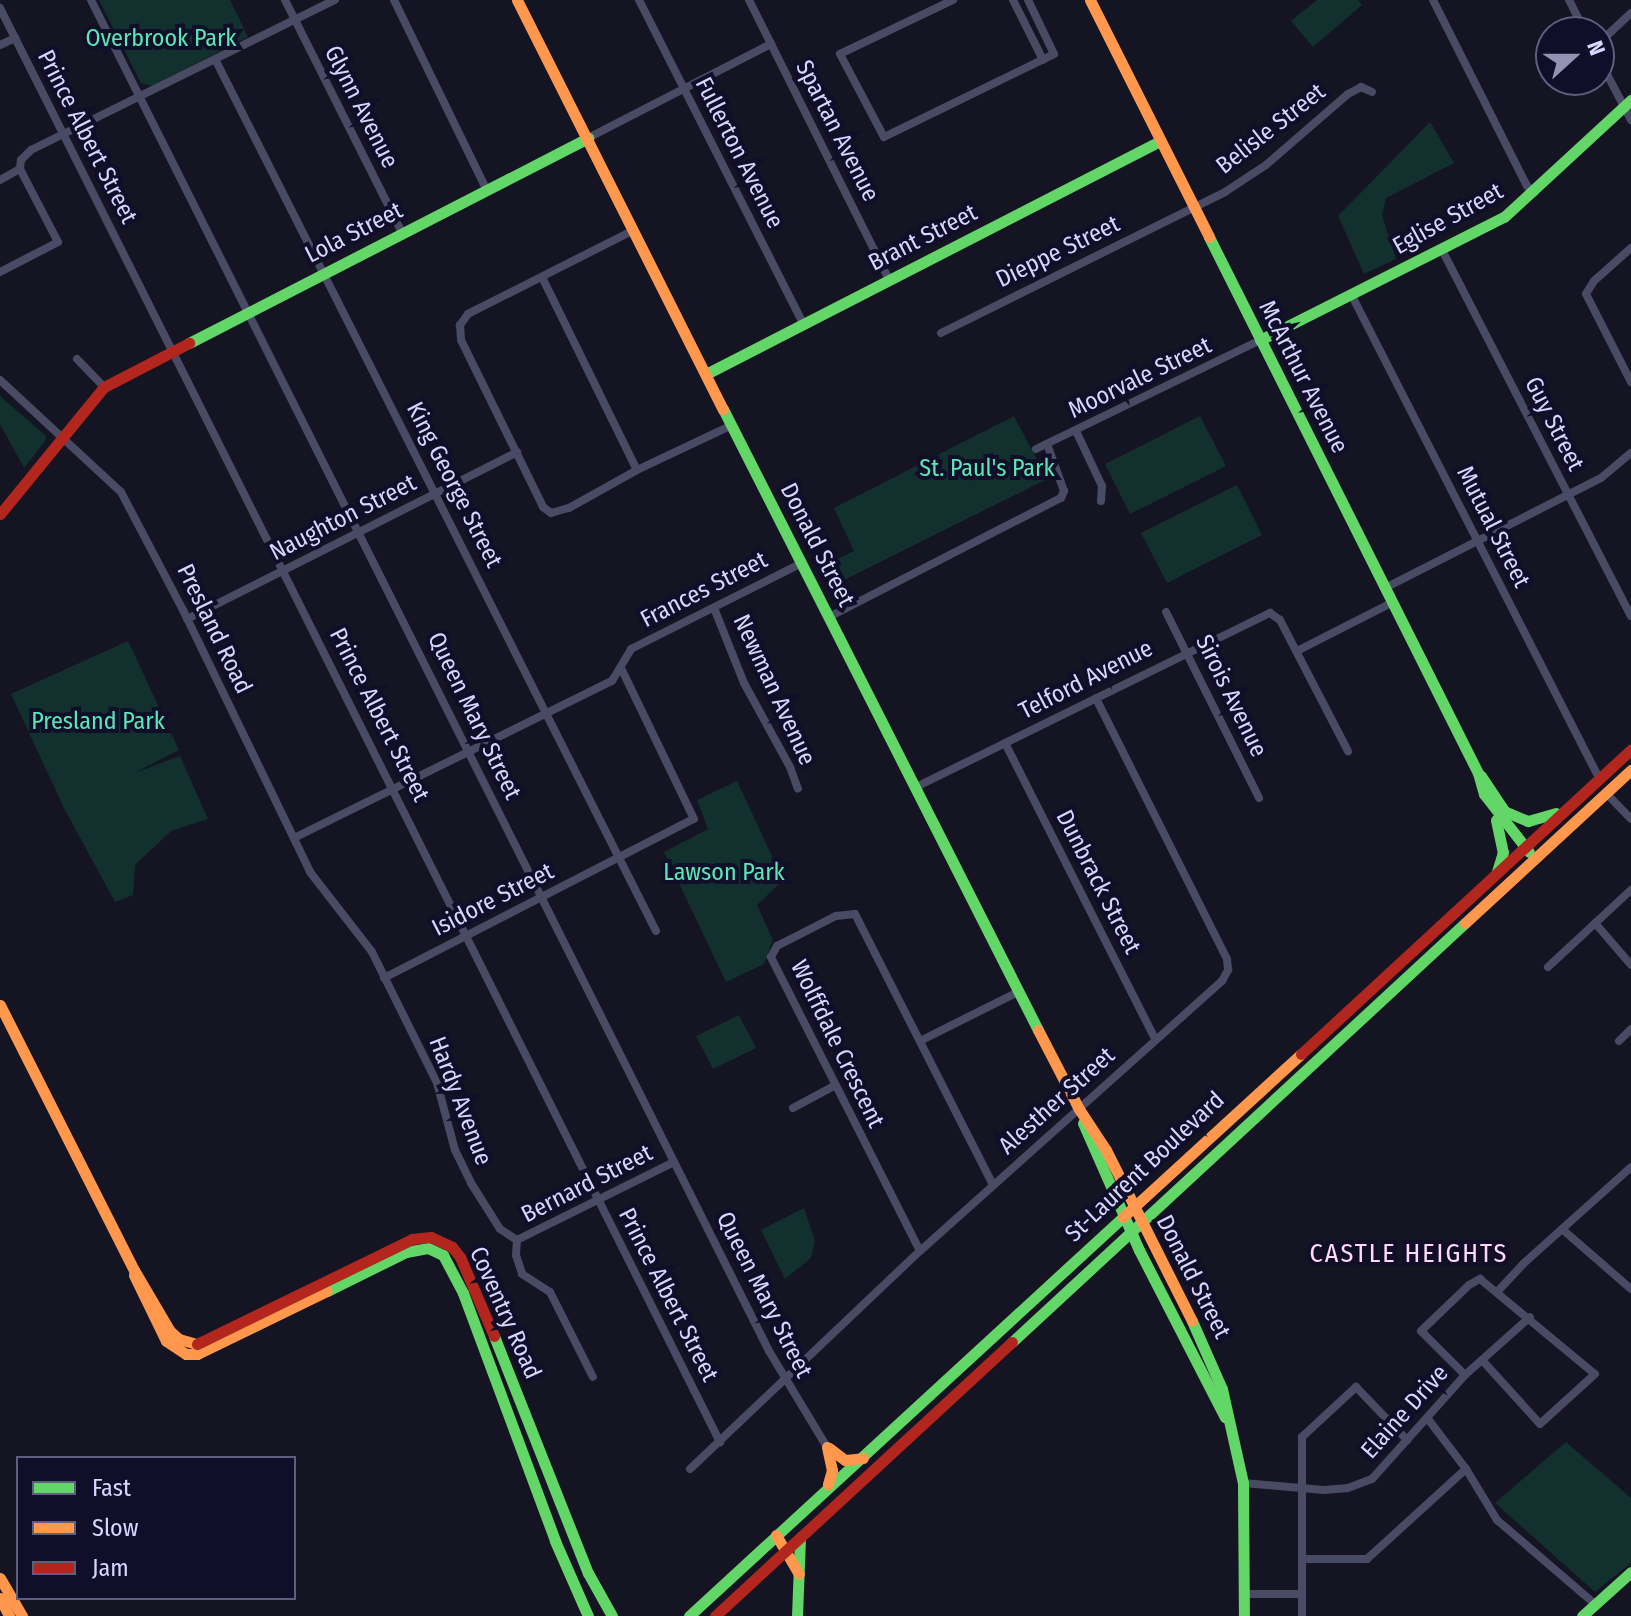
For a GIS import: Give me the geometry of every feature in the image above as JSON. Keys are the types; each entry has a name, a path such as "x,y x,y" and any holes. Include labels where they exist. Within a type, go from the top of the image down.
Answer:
{"main road":[{"name":"Donald Street","path":"517,0 1018,992 1079,1109 1106,1150 1205,1348 1222,1389 1243,1483 1244,1616"},
{"name":"McArthur Avenue","path":"1090,0 1478,773 1490,805 1536,857"},
{"name":"Eglise Street","path":"1260,340 1504,217 1534,193 1628,103"},
{"name":"Lola Street","path":"2,506 104,387 588,138"},
{"name":"Brant Street","path":"706,374 1160,141"},
{"name":"St-Laurent Boulevard","path":"689,1614 863,1458 1631,750"},
{"name":"St-Laurent Boulevard","path":"715,1616 1631,770"},
{"name":"McArthur Avenue","path":"1478,773 1526,846"},
{"path":"1490,805 1503,840 1497,872"},
{"path":"1504,811 1528,821 1564,810"},
{"name":"Coventry Road","path":"0,1005 134,1270 170,1331 186,1342 198,1344 412,1239 431,1237 452,1247 466,1271 580,1554 612,1616"},
{"name":"Donald Street","path":"1079,1109 1094,1155 1130,1231 1232,1428"},
{"name":"Coventry Road","path":"134,1270 135,1284 166,1341 186,1354 197,1354 406,1252 422,1248 443,1255 463,1293 555,1541 588,1616"},
{"path":"827,1447 845,1460 863,1458"},
{"path":"824,1490 832,1474 827,1447"},
{"path":"776,1535 799,1574"},
{"path":"797,1616 800,1538"},
{"path":"1582,1616 1630,1574"},
{"path":"0,1578 22,1616"},
{"path":"0,1598 9,1616"}],"street":[{"name":"Queen Mary Street","path":"91,0 674,1162 785,1380 827,1447"},
{"name":"Glynn Avenue","path":"285,0 402,233"},
{"path":"0,272 58,242 20,169 21,160 31,150 140,99 335,0"},
{"path":"394,0 487,191"},
{"name":"Fullerton Avenue","path":"639,0 804,325"},
{"name":"Spartan Avenue","path":"749,0 889,280"},
{"path":"953,0 840,54 884,137 1054,54 1028,0"},
{"path":"1013,0 1043,60"},
{"path":"1433,0 1525,182 1534,193"},
{"name":"Prince Albert Street","path":"0,8 720,1442"},
{"path":"1615,28 1631,13"},
{"path":"0,45 15,38"},
{"name":"Lola Street","path":"588,138 771,44"},
{"name":"King George Street","path":"215,59 656,931"},
{"path":"1615,83 1628,103 1631,120"},
{"name":"Belisle Street","path":"1194,208 1259,170 1353,90 1361,87 1372,92"},
{"path":"0,180 20,169"},
{"name":"Dieppe Street","path":"941,333 1194,208"},
{"path":"634,230 468,314 460,325 461,340 543,507 551,513 569,508 637,470 732,425"},
{"path":"1631,248 1594,281 1586,294 1631,382"},
{"name":"Guy Street","path":"1442,250 1631,616"},
{"path":"542,277 637,470"},
{"name":"Mutual Street","path":"1351,294 1599,778"},
{"name":"Moorvale Street","path":"1036,449 1260,340"},
{"path":"77,359 104,387"},
{"path":"1623,368 1631,360"},
{"name":"Presland Road","path":"0,380 121,492 316,881 354,924"},
{"path":"1076,431 1102,486 1101,501"},
{"path":"829,617 1061,498 1064,491 1047,444"},
{"name":"Naughton Street","path":"187,619 517,452"},
{"path":"1385,588 1601,478 1631,453"},
{"name":"Frances Street","path":"294,838 612,681 631,649 802,563"},
{"path":"1348,751 1297,651 1393,602"},
{"name":"Newman Avenue","path":"714,608 744,683 798,789"},
{"name":"Sirois Avenue","path":"1166,612 1259,798"},
{"name":"Telford Avenue","path":"914,788 1263,614 1276,616 1297,651"},
{"name":"Isidore Street","path":"384,978 694,819 695,815 621,668"},
{"name":"Alesther Street","path":"690,1469 920,1251 1222,981 1228,970 1227,959 1096,698"},
{"name":"Dunbrack Street","path":"1005,743 1155,1039"},
{"path":"1606,793 1631,819"},
{"path":"1548,967 1631,890"},
{"name":"Wolffdale Crescent","path":"920,1251 771,957 777,946 836,916 855,914 993,1185"},
{"path":"1595,923 1631,965"},
{"name":"Hardy Avenue","path":"354,924 437,1083 460,1163 500,1229 517,1240"},
{"path":"920,1041 1018,992"},
{"path":"1619,1041 1631,1029"},
{"path":"793,1108 834,1086"},
{"name":"Bernard Street","path":"517,1240 674,1162"},
{"path":"1498,1291 1631,1167"},
{"path":"1562,1229 1631,1289"},
{"path":"517,1240 516,1255 522,1274 550,1292 593,1377"},
{"path":"1465,1375 1421,1331 1474,1281 1480,1279 1530,1317 1595,1374 1540,1424 1482,1360"},
{"name":"Elaine Drive","path":"1243,1483 1348,1488 1372,1479 1465,1375 1530,1317"},
{"path":"1302,1616 1302,1437 1356,1387 1407,1440"},
{"path":"1428,1419 1466,1469 1497,1520 1595,1604"},
{"path":"1304,1559 1367,1559 1466,1469"},
{"path":"1244,1594 1301,1594"}],"green space":[{"name":"Overbrook Park","path":"99,0 230,0 248,37 152,86 141,83"},
{"path":"1317,0 1358,0 1362,5 1313,47 1291,21"},
{"path":"1430,122 1454,163 1386,198 1382,215 1396,259 1364,274 1338,216"},
{"path":"0,396 45,435 46,440 24,468 0,424"},
{"name":"St. Paul's Park","path":"1014,416 1047,479 830,587 820,567 854,551 834,508"},
{"path":"1200,416 1226,466 1130,514 1105,464"},
{"path":"1237,485 1262,535 1167,583 1141,533"},
{"name":"Presland Park","path":"128,641 179,750 134,773 180,756 208,819 171,831 135,865 133,895 115,902 64,808 11,694"},
{"name":"Lawson Park","path":"737,781 783,880 757,905 773,940 764,964 726,982 664,852 708,829 697,800"},
{"path":"739,1015 756,1048 713,1069 696,1036"},
{"path":"804,1208 815,1241 811,1258 785,1279 761,1230"},
{"path":"1566,1442 1631,1498 1631,1563 1595,1592 1495,1503"}],"traffic: fast":[{"path":"1260,340 1504,217 1631,100"},
{"path":"189,343 588,138"},
{"path":"706,374 1160,141"},
{"path":"1209,237 1478,773 1484,794 1529,852"},
{"path":"723,409 1038,1030"},
{"path":"1481,776 1507,815"},
{"path":"1504,811 1528,821 1556,813"},
{"path":"1496,820 1503,852 1497,872"},
{"path":"1012,1342 1465,923"},
{"path":"1083,1123 1139,1250 1225,1417"},
{"path":"689,1616 1123,1217"},
{"path":"327,1291 406,1252 428,1248 443,1255 463,1293 555,1541 588,1616"},
{"path":"1192,1321 1222,1389 1243,1483 1244,1616"},
{"path":"494,1336 588,1573 612,1616"},
{"path":"797,1616 800,1538"},
{"path":"1582,1616 1631,1572"}],"traffic: slow":[{"path":"517,0 723,409"},
{"path":"1090,0 1209,237"},
{"path":"1465,923 1631,770"},
{"path":"0,1005 134,1270 170,1331 179,1339 197,1344"},
{"path":"1038,1030 1079,1109 1106,1150 1192,1321"},
{"path":"1123,1217 1301,1054"},
{"path":"134,1275 166,1341 186,1354 197,1354 327,1291"},
{"path":"827,1447 832,1470 828,1484"},
{"path":"829,1448 845,1460 863,1458"},
{"path":"776,1535 799,1574"},
{"path":"0,1578 22,1616"},
{"path":"0,1598 9,1616"}],"traffic: jam":[{"path":"0,514 104,387 189,343"},
{"path":"1301,1054 1631,750"},
{"path":"197,1344 412,1239 431,1237 452,1247 460,1257 494,1336"},
{"path":"715,1616 1012,1342"}],"district":[{"name":"CASTLE HEIGHTS","path":"1409,1254"}]}
